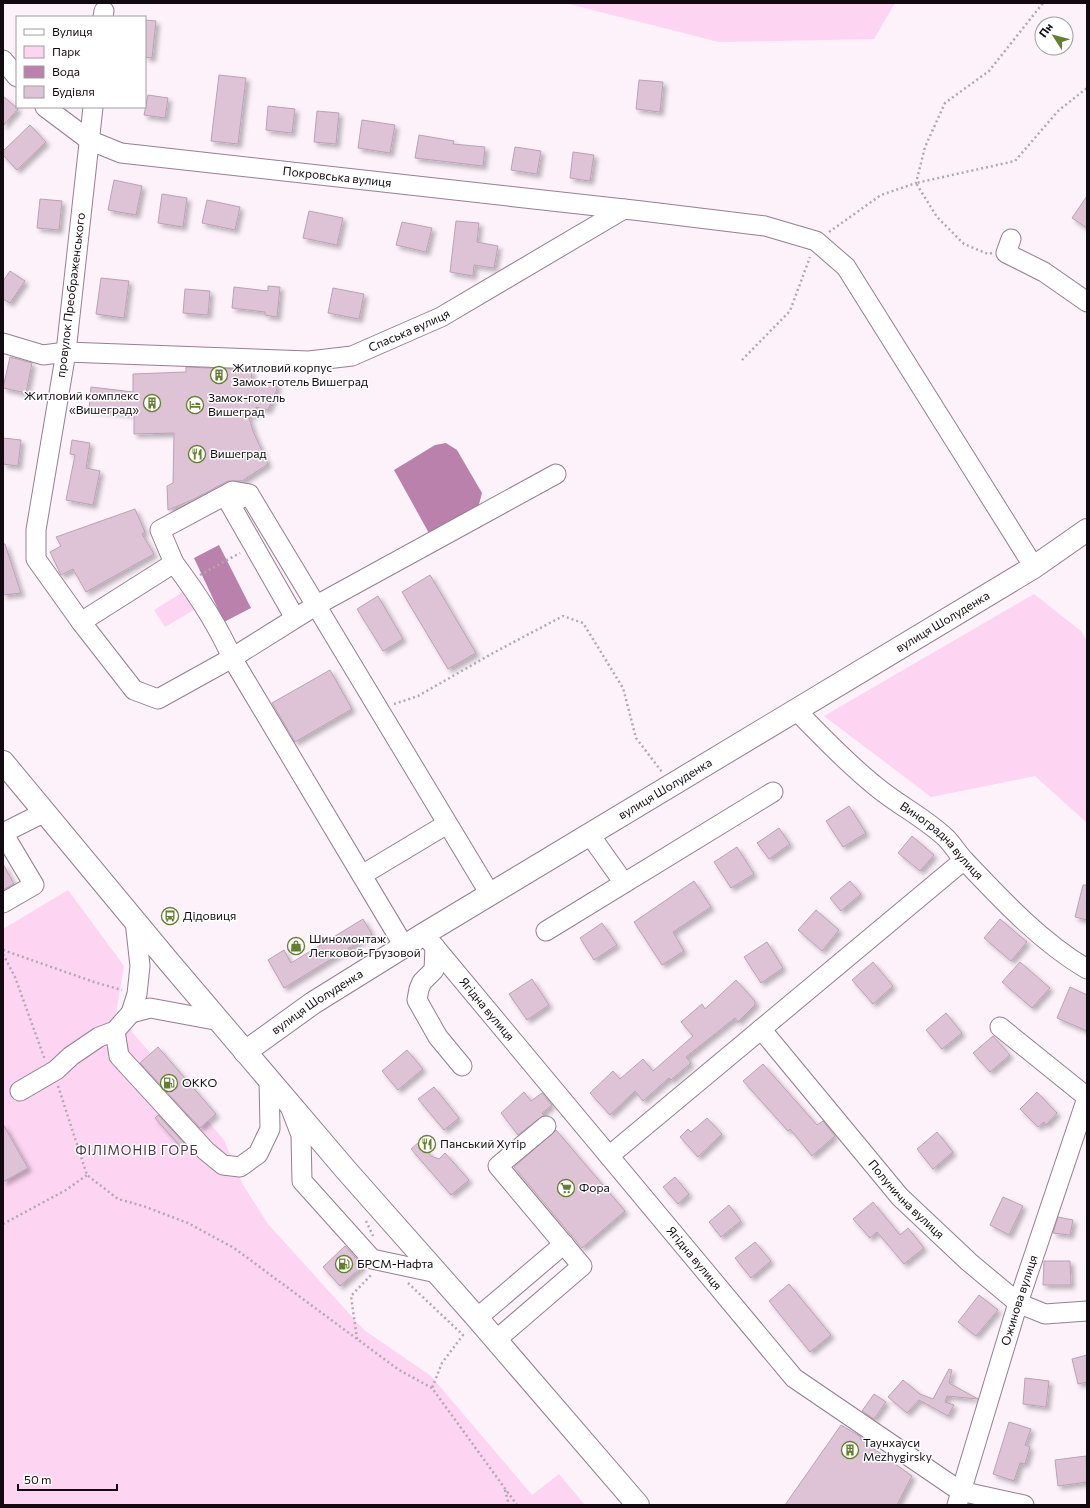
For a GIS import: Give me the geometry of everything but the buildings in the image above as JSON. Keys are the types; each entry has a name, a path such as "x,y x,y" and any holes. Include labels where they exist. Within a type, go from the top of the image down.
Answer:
{"main road":[{"name":"вулиця Шолуденка","path":"245,1052 313,1004 404,946 430,940 490,894 1084,538"},
{"path":"3,762 245,1052 288,1100 346,1170 437,1272 636,1501"}],"street":[{"path":"3,60 16,76"},
{"name":"Покровська вулиця","path":"46,108 89,140 121,153 765,226 816,241"},
{"name":"провулок Преображенського","path":"93,108 66,352 36,530 36,560 81,622 134,690 158,699 229,652 295,618 556,474"},
{"name":"Спаська вулиця","path":"3,342 44,355 66,352 309,361 352,356 441,317 624,209"},
{"path":"816,241 846,267 1034,567"},
{"path":"1008,246 1087,302"},
{"path":"404,946 187,581 174,563 160,530 232,491 249,494 490,894"},
{"path":"249,494 230,504 295,618"},
{"path":"81,622 174,563"},
{"name":"Виноградна вулиця","path":"797,711 830,745 873,785 929,824 946,838 964,860 1027,922 1065,956 1087,969"},
{"path":"546,931 773,792"},
{"path":"3,903 34,885 3,833 45,812"},
{"path":"362,874 448,824"},
{"path":"590,835 624,883"},
{"path":"609,1156 964,860"},
{"path":"20,1091 56,1070 71,1056 99,1037 115,1031 132,1013 137,994 140,966 135,921"},
{"path":"430,940 434,970 422,982 417,1000 438,1036 462,1066"},
{"name":"Ягідна вулиця","path":"430,940 794,1378 958,1498 1024,1505"},
{"path":"132,1013 150,1008 220,1021"},
{"name":"Ожинова вулиця","path":"958,1498 1018,1303 1087,1098 1000,1027"},
{"name":"Полунична вулиця","path":"761,1029 900,1197 969,1262 1018,1303 1045,1314 1087,1311"},
{"path":"115,1031 119,1056 206,1151 223,1165 240,1167 258,1154 270,1129 269,1078"},
{"path":"288,1100 301,1135 302,1181 372,1259 437,1272"},
{"path":"496,1340 582,1266 498,1166 546,1126"},
{"path":"477,1318 564,1244"}],"path":[{"path":"1008,246 988,254 964,244 937,217 916,183 925,147 945,102 989,71 1043,3"},
{"path":"742,360 790,311 816,241 880,195 916,183 1015,161 1058,111 1087,88"},
{"path":"200,575 230,559"},
{"path":"378,709 418,696 493,653 563,616 583,623 623,688 636,738 672,786"},
{"path":"3,950 94,982 137,994"},
{"path":"3,1224 66,1190 87,1175 118,1199 143,1206 188,1223 234,1248 399,1370 432,1388 517,1505"},
{"path":"357,1340 351,1296 385,1261"},
{"path":"504,1489 509,1505"}],"green space":[{"path":"565,3 895,3 874,39 719,42"},
{"path":"183,592 194,610 165,627 154,610"},
{"path":"1034,594 1081,631 1087,641 1087,823 1035,776 931,797 824,716"},
{"path":"68,890 124,966 116,1013 224,1140 243,1185 268,1224 364,1330 431,1376 532,1495 559,1474 585,1505 3,1505 3,929"}],"water":[{"path":"446,443 457,450 482,493 478,508 430,535 394,470 435,445"},
{"path":"219,545 251,608 224,622 194,558"}],"place":[{"name":"Житловий корпус Замок-готель Вишеград","path":"219,375"},
{"name":"Житловий комплекс «Вишеград»","path":"152,403"},
{"name":"Замок-готель Вишеград","path":"195,405"},
{"name":"Вишеград","path":"197,454"},
{"name":"Дідовиця","path":"170,916"},
{"name":"Шиномонтаж Легковой-Грузовой","path":"296,946"},
{"name":"ОККО","path":"169,1083"},
{"name":"Панський Хутір","path":"427,1144"},
{"name":"Фора","path":"566,1188"},
{"name":"БРСМ-Нафта","path":"344,1264"},
{"name":"Таунхауси Mezhygirsky","path":"850,1450"}],"district":[{"name":"ФІЛІМОНІВ ГОРБ","path":"137,1150"}]}
